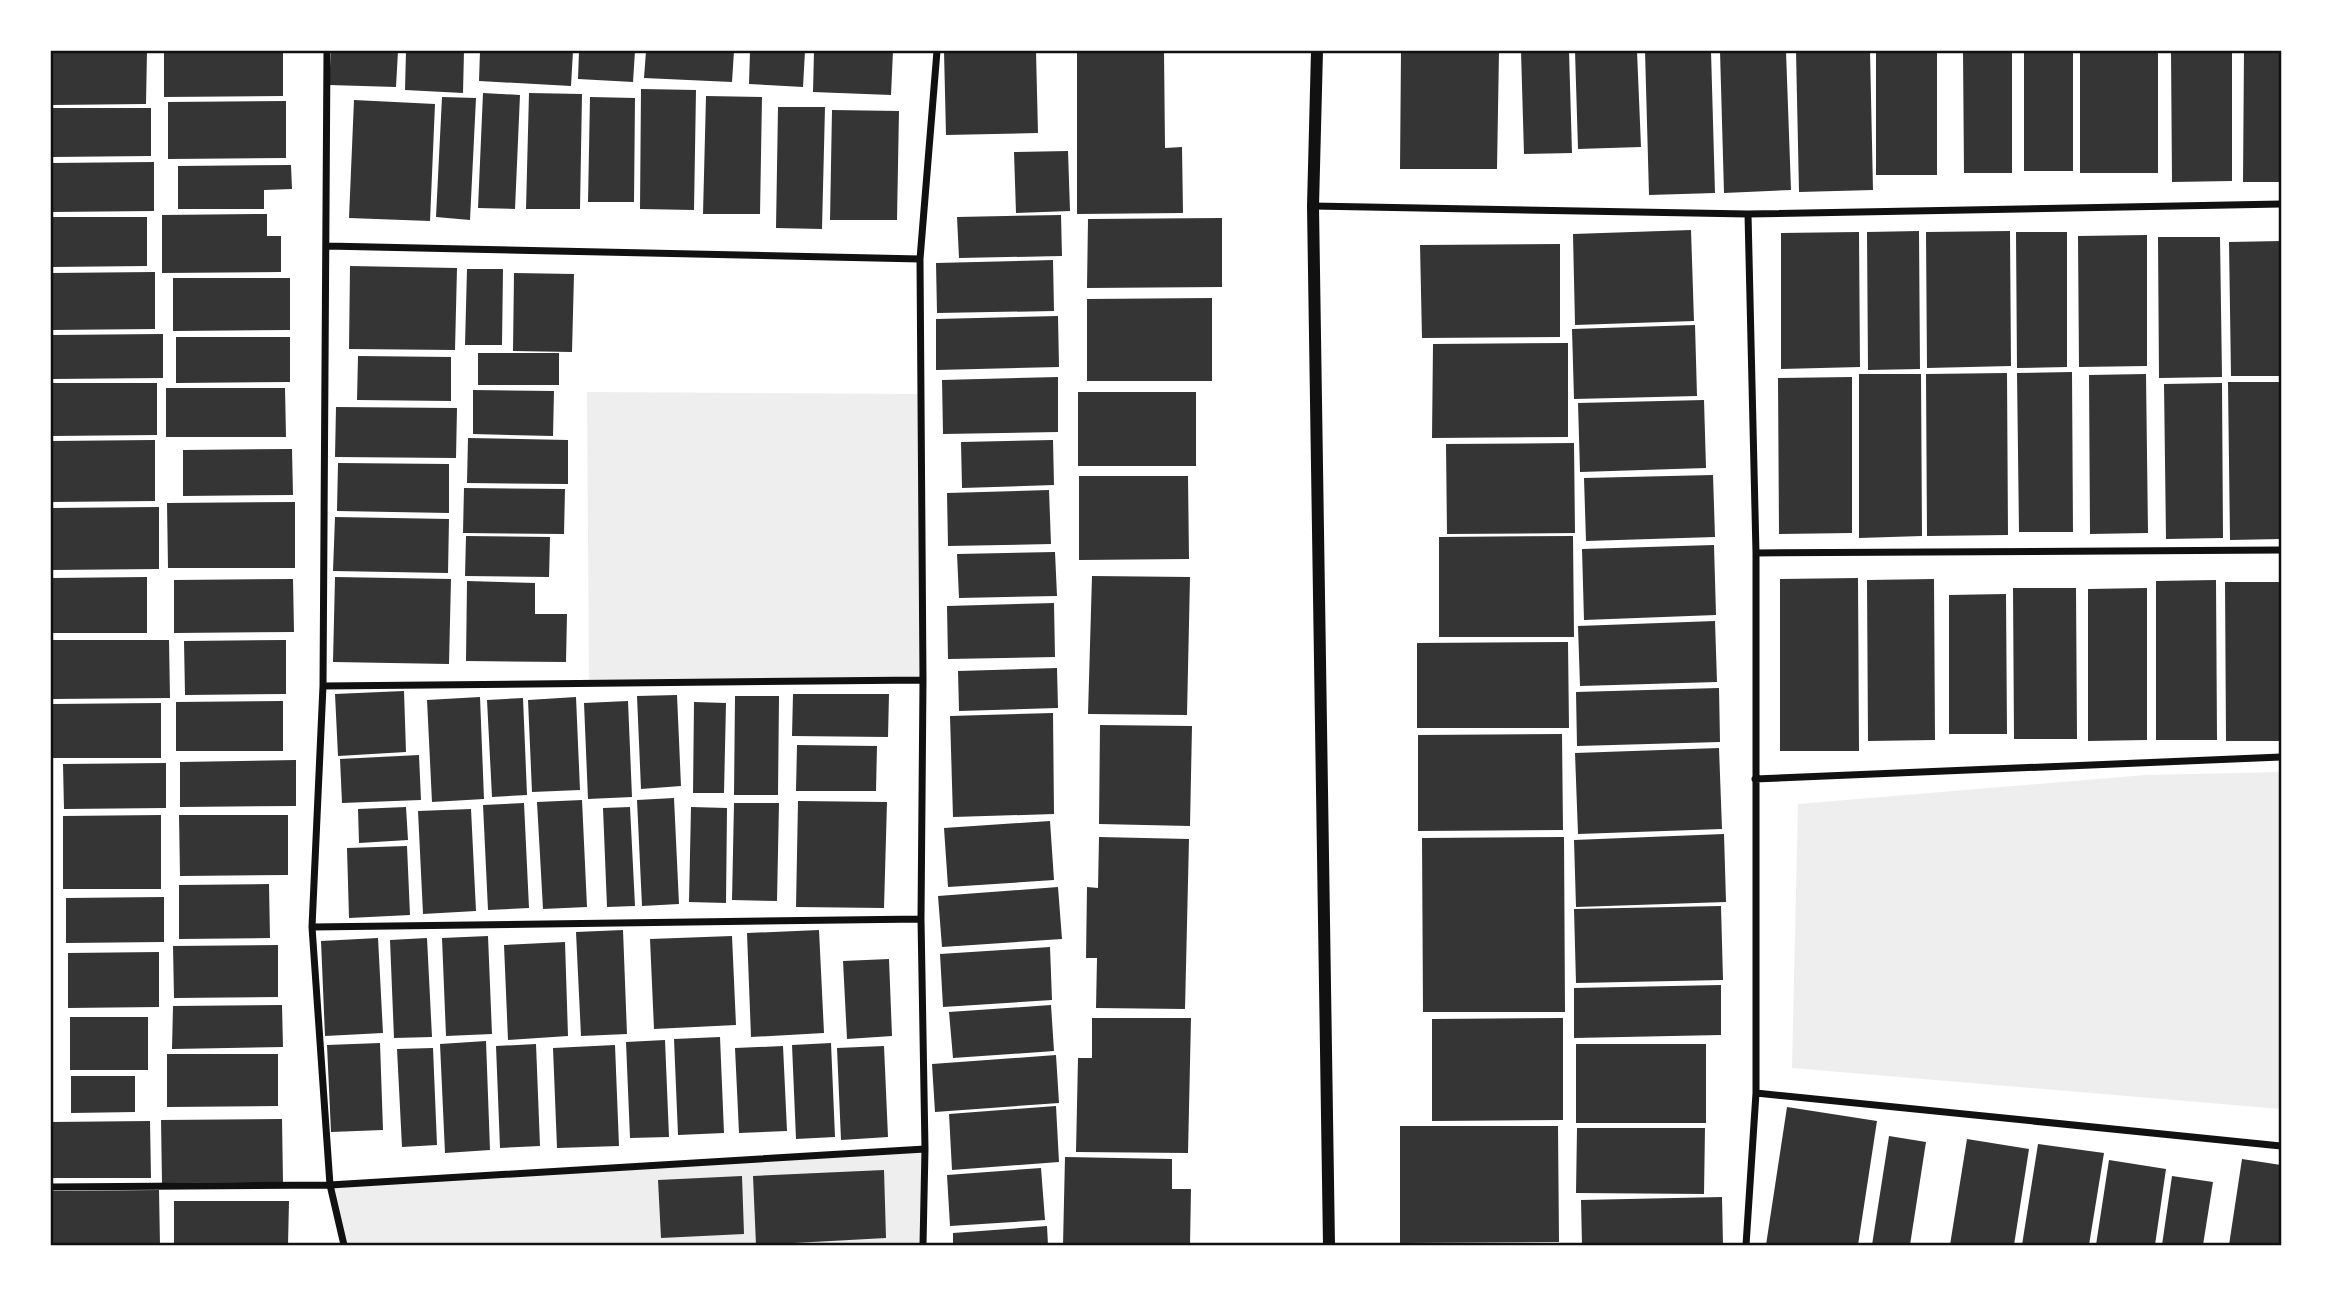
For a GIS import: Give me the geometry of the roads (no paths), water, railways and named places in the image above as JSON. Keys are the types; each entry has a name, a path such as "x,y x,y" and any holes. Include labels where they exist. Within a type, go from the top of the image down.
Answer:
{"street":[{"path":"327,51 324,686 313,927 330,1185 344,1245"},
{"path":"923,1245 925,1149 921,919 923,680 920,259 937,51"},
{"path":"1317,51 1312,206 1329,1245"},
{"path":"1312,206 1748,214 2281,204"},
{"path":"1746,1245 1756,1093 1756,553 1748,214"},
{"path":"327,246 920,259"},
{"path":"1756,553 2281,550"},
{"path":"324,686 923,680"},
{"path":"1755,779 2281,757"},
{"path":"313,927 921,919"},
{"path":"1756,1093 2281,1146"},
{"path":"51,1187 330,1185 925,1149"}]}
